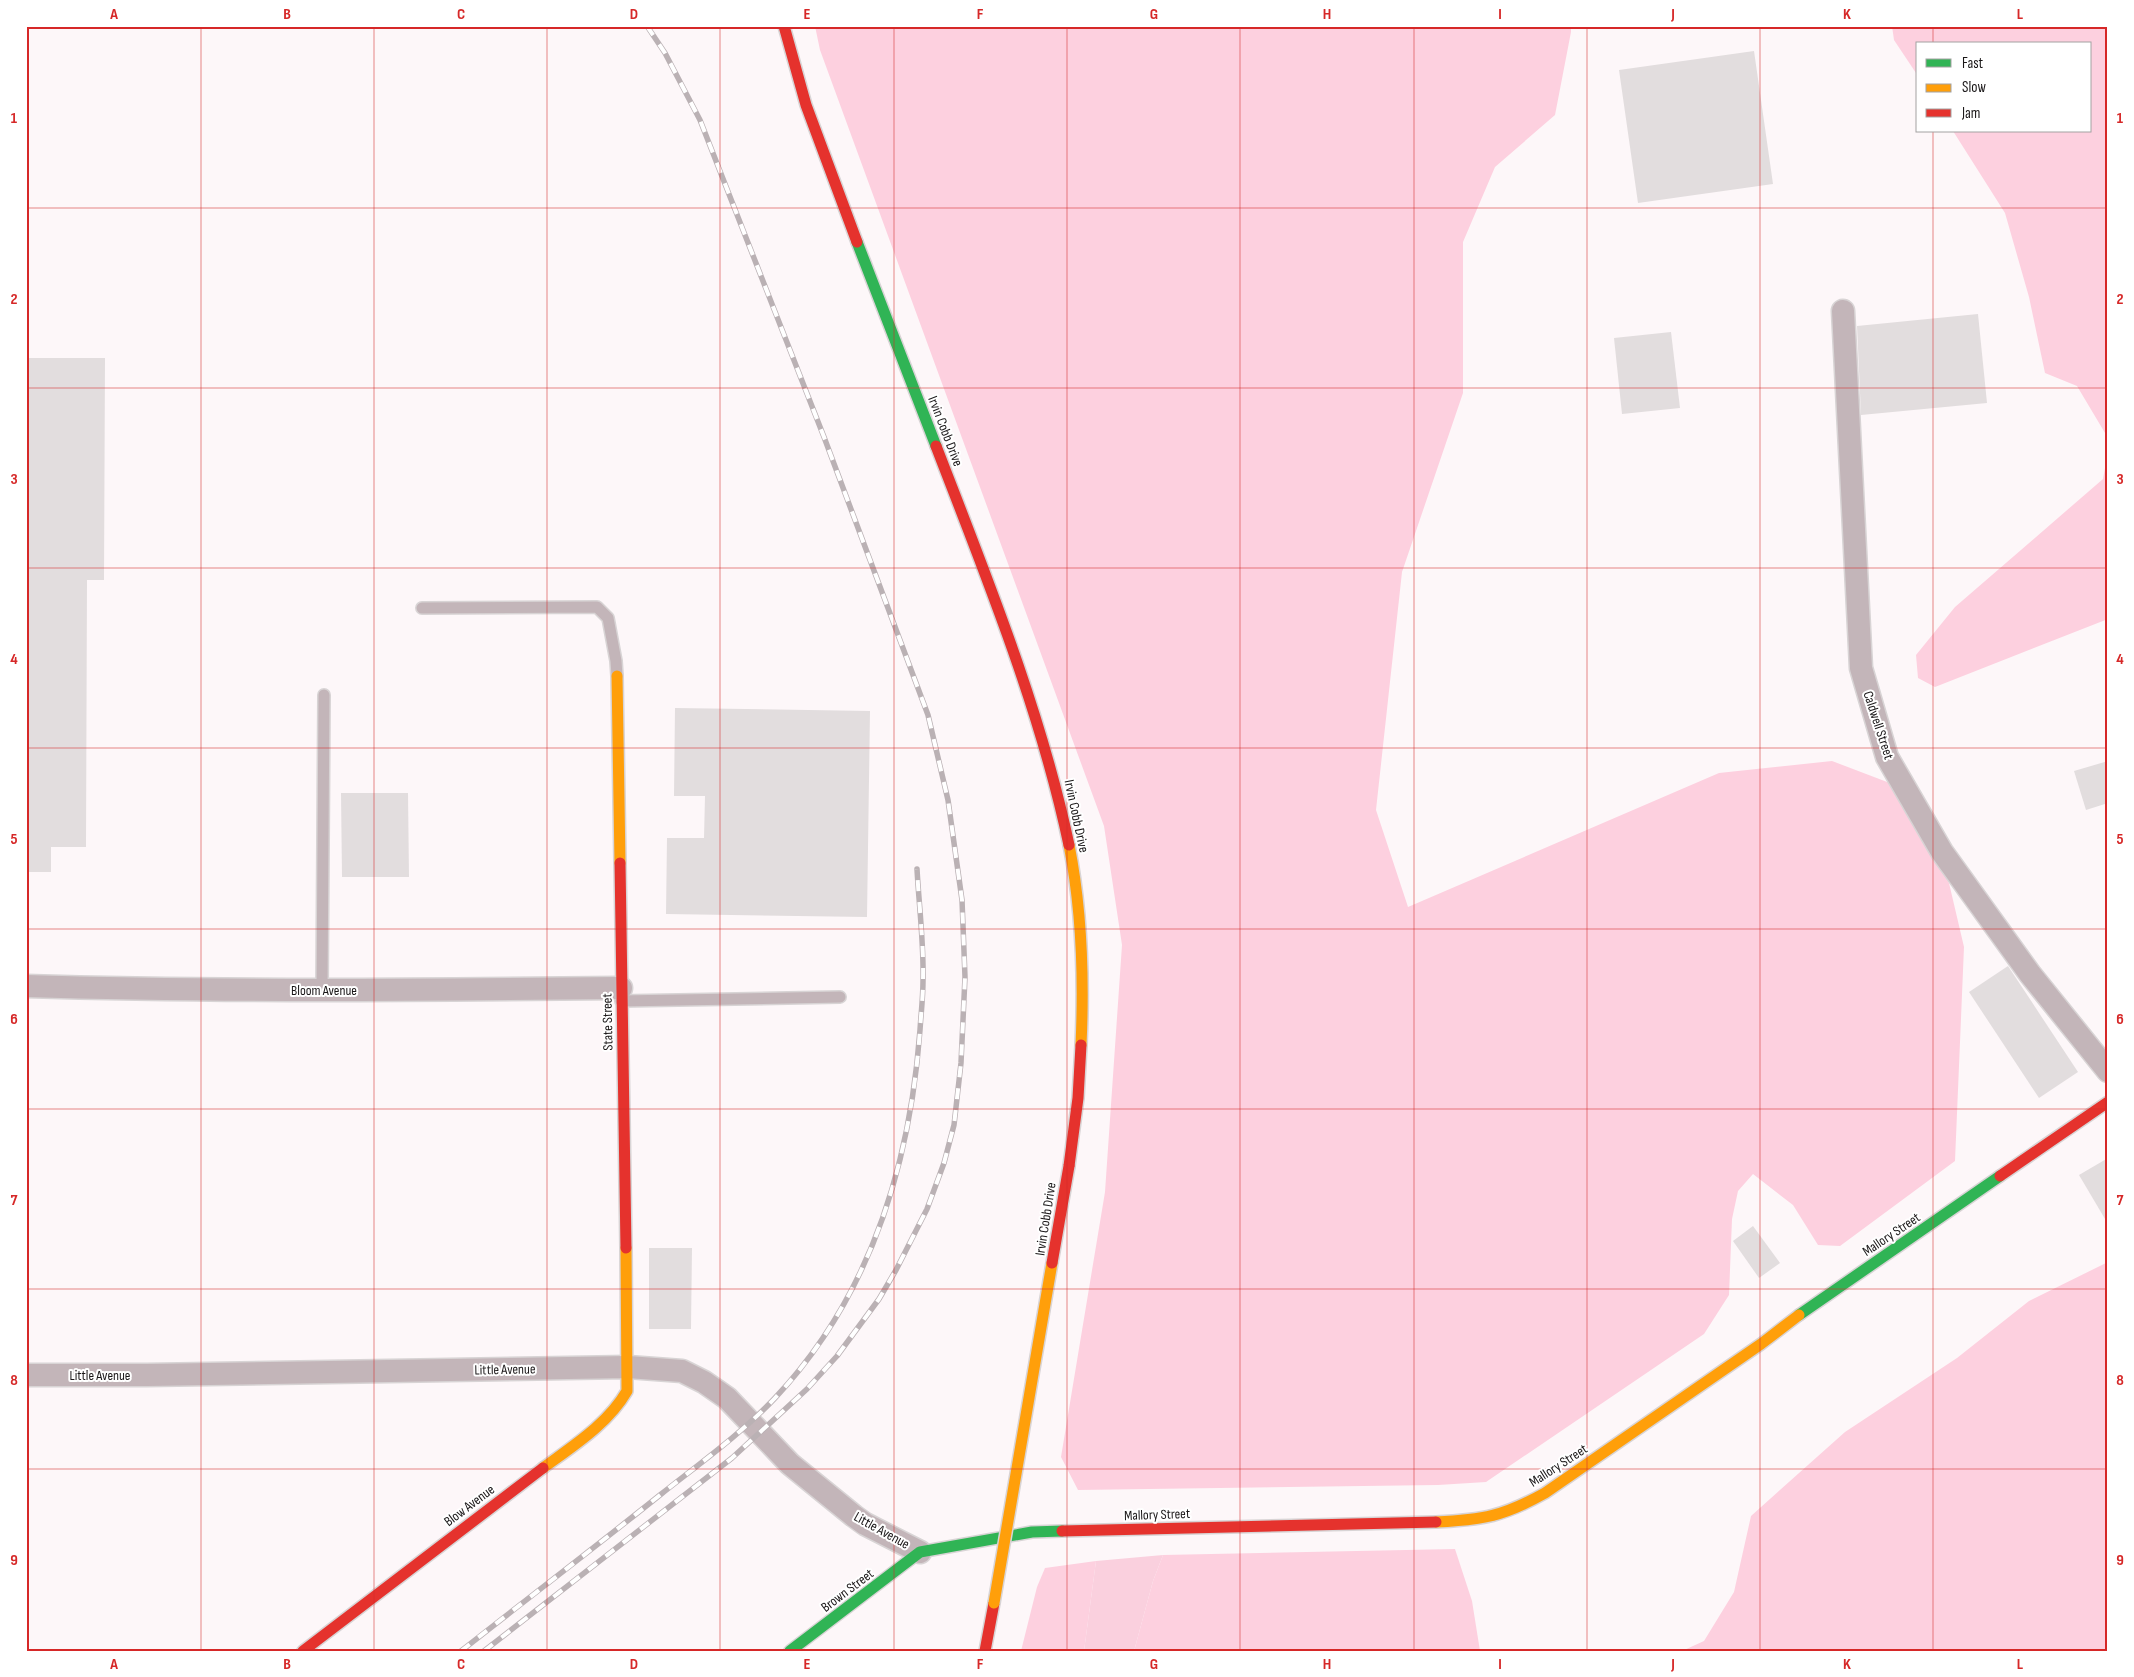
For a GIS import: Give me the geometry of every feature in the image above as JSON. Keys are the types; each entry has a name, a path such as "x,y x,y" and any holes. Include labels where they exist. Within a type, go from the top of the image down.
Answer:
{"street":[{"name":"Irvin Cobb Drive","path":"784,26 806,105 827,164 970,534 1035,711 1060,799 1076,891 1082,953 1083,1014 1080,1075 1069,1166 985,1651"},
{"name":"Caldwell Street","path":"1843,311 1860,668 1887,757 1942,852 2030,974 2108,1071"},
{"name":"State Street","path":"617,676 628,1367"},
{"name":"Bloom Avenue","path":"26,986 621,994"},
{"name":"Mallory Street","path":"920,1552 1032,1532 1456,1521 1488,1518 1518,1508 1545,1493 1761,1344 1823,1297 2108,1102"},
{"name":"Blow Avenue","path":"303,1651 592,1431 618,1407 627,1391 628,1367"},
{"name":"Little Avenue","path":"26,1375 664,1368 682,1372 704,1382 727,1398 790,1464 854,1516 865,1524 920,1552"},
{"name":"Brown Street","path":"790,1651 868,1594 920,1552"}],"lane":[{"path":"422,608 597,607 608,618 617,676"},
{"path":"322,990 324,696"},
{"path":"621,994 840,997"}],"shaded area":[{"path":"815,26 1571,26 1555,115 1495,167 1463,242 1463,393 1402,572 1376,810 1408,907 1719,773 1832,761 1895,785 1949,883 1964,947 1955,1161 1840,1246 1818,1245 1793,1205 1753,1174 1738,1191 1732,1219 1729,1295 1704,1334 1486,1482 1438,1485 1078,1490 1061,1457 1105,1192 1122,945 1104,826 820,50"},
{"path":"1892,26 2108,26 2108,438 2077,386 2045,373 2029,297 2005,213 1954,132 2092,132 2092,42 1916,42 1916,73 1894,40"},
{"path":"2108,451 2108,619 1935,687 1918,678 1916,655 1955,607 2103,479"},
{"path":"2108,1262 2108,1651 1682,1651 1704,1641 1734,1592 1751,1516 1845,1432 1957,1358 2029,1301"},
{"path":"1455,1549 1472,1601 1480,1651 1134,1651 1153,1581 1163,1555"},
{"path":"1163,1555 1153,1581 1134,1651 1084,1651 1096,1561"},
{"path":"1096,1561 1084,1651 1021,1651 1037,1587 1045,1568"}],"building":[{"path":"1754,51 1773,184 1638,203 1619,70"},
{"path":"1978,314 1987,403 1861,415 1857,326"},
{"path":"1671,332 1680,408 1622,414 1614,338"},
{"path":"26,358 105,358 104,580 87,580 86,847 51,847 51,872 26,872"},
{"path":"675,708 870,711 867,917 666,914 667,838 704,838 705,796 674,796"},
{"path":"2108,761 2108,803 2086,810 2074,771"},
{"path":"341,793 408,793 409,877 342,877"},
{"path":"2008,966 2078,1072 2039,1098 1969,992"},
{"path":"2108,1158 2108,1224 2079,1175"},
{"path":"1753,1226 1780,1263 1759,1278 1733,1241"},
{"path":"649,1248 692,1248 691,1329 649,1329"}],"railway":[{"path":"484,1651 732,1458 807,1389 837,1356 879,1299 927,1209 944,1163 954,1125 961,1063 965,977 962,900 948,800 928,715 824,437 700,120 665,53 647,26"},
{"path":"461,1651 705,1460 748,1424 775,1398 808,1359 836,1317 860,1273 879,1227 895,1179 906,1130 915,1080 923,993 923,953 917,869"}],"traffic: fast":[{"path":"857,242 936,446"},
{"path":"1799,1315 2000,1176"},
{"path":"790,1651 920,1552 1032,1532 1062,1531"}],"traffic: slow":[{"path":"617,676 620,863"},
{"path":"1069,845 1077,894 1081,945 1081,1045"},
{"path":"543,1468 578,1443 600,1424 627,1391 626,1248"},
{"path":"994,1603 1052,1263"},
{"path":"1436,1522 1467,1520 1505,1512 1545,1493 1761,1344 1799,1315"}],"traffic: jam":[{"path":"784,26 806,105 857,242"},
{"path":"936,446 992,593 1027,693 1043,743 1069,845"},
{"path":"620,863 626,1248"},
{"path":"1069,1166 1078,1098 1081,1045"},
{"path":"2000,1176 2108,1102"},
{"path":"1052,1263 1069,1166"},
{"path":"303,1651 543,1468"},
{"path":"1062,1531 1436,1522"},
{"path":"985,1651 994,1603"}]}
